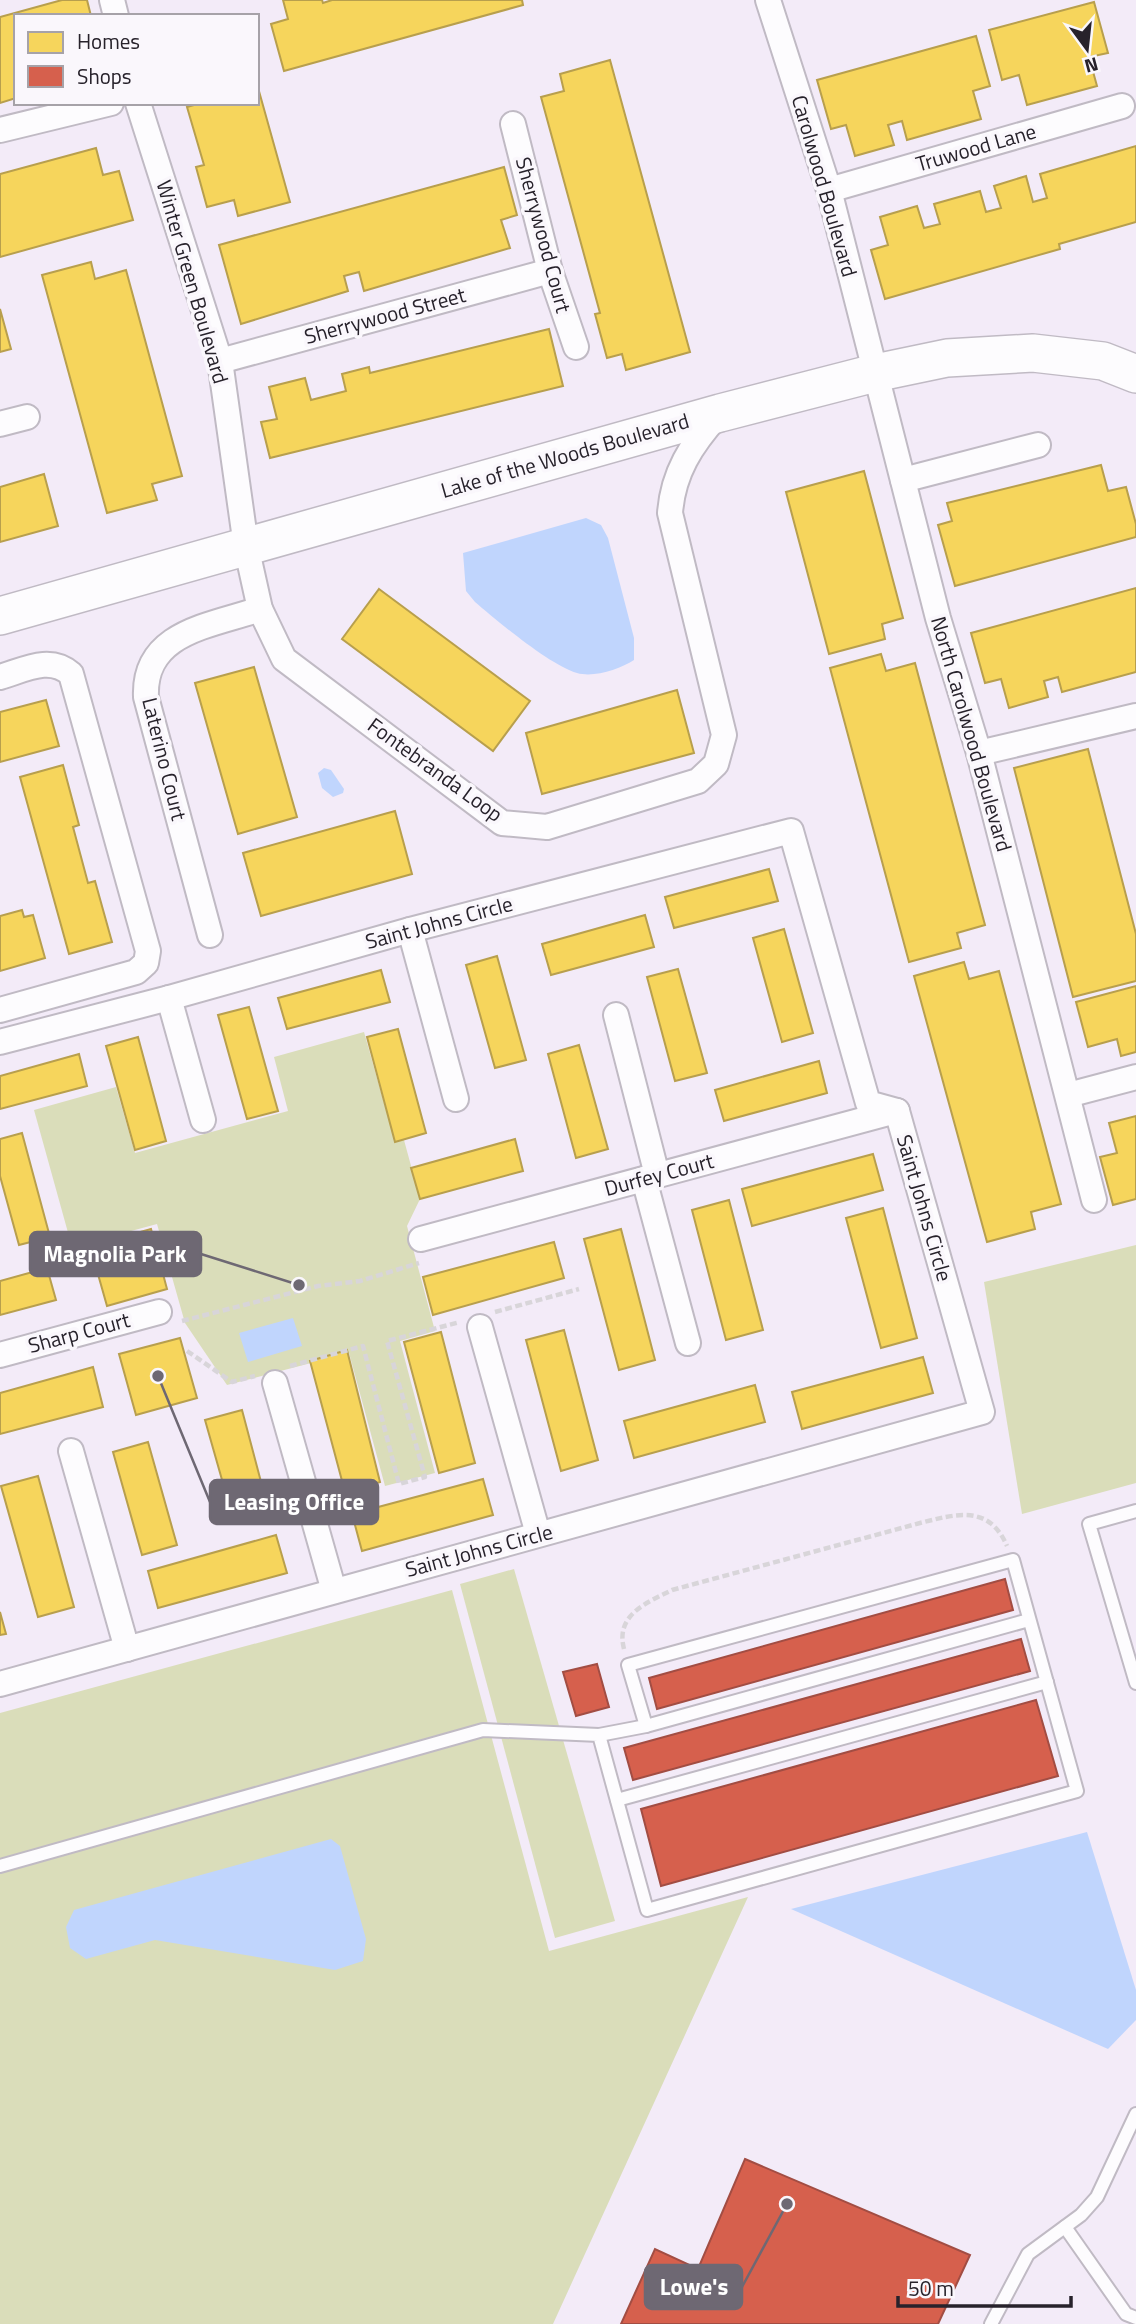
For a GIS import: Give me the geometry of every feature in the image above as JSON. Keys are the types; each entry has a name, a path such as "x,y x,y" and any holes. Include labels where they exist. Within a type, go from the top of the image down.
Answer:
{"street":[{"name":"Carolwood Boulevard","path":"768,0 829,190 875,373"},
{"path":"0,130 103,105"},
{"name":"Winter Green Boulevard","path":"139,105 220,361 246,546"},
{"name":"Truwood Lane","path":"829,190 1122,106"},
{"name":"Sherrywood Court","path":"513,124 550,271 576,346"},
{"name":"Sherrywood Street","path":"220,361 550,271"},
{"name":"Lake of the Woods Boulevard","path":"0,616 720,412 875,373 947,358 1033,353 1103,361 1136,374"},
{"name":"North Carolwood Boulevard","path":"875,373 938,618 979,753 1094,1200"},
{"name":"Fontebranda Loop","path":"246,546 260,609 284,659 502,823 547,827 698,781 716,764 724,735 670,513 671,494 679,468 692,446 720,412"},
{"path":"0,424 27,416"},
{"path":"902,480 1038,445"},
{"name":"Laterino Court","path":"211,935 146,697 145,677 155,655 172,639 260,609"},
{"path":"0,677 49,663 61,665 71,674 148,951 146,963 135,972 0,1010"},
{"path":"979,753 1136,716"},
{"name":"Saint Johns Circle","path":"0,1042 410,930 791,831 868,1103 897,1111 982,1412 0,1684"},
{"path":"410,930 456,1099"},
{"path":"169,998 203,1120"},
{"path":"615,1015 688,1343"},
{"path":"1068,1095 1136,1077"},
{"name":"Durfey Court","path":"420,1251 651,1177 897,1111"},
{"name":"Sharp Court","path":"0,1355 159,1312"},
{"path":"479,1320 538,1534"},
{"path":"272,1375 334,1591"},
{"path":"71,1451 127,1649"}],"lane":[{"path":"1136,1511 1088,1524 1136,1683"},
{"path":"599,1735 647,1910 1077,1791 1013,1560 628,1665 646,1726"},
{"path":"0,1866 483,1730 599,1735 646,1726 1029,1620"},
{"path":"617,1800 1046,1682"},
{"path":"991,2324 1028,2254 1081,2215 1097,2197 1136,2114"},
{"path":"1065,2227 1126,2314 1136,2318"}],"path":[{"path":"182,1321 318,1286 360,1281 420,1251"},
{"path":"187,1351 232,1382 272,1375 362,1346 400,1484 425,1477 387,1341 479,1320 579,1289"},
{"path":"628,1665 621,1637 623,1622 643,1604 672,1590 955,1514 981,1516 1001,1533 1013,1560"}],"green space":[{"path":"364,1032 395,1142 404,1140 420,1199 407,1226 435,1331 400,1341 435,1473 385,1486 349,1353 227,1385 185,1323 157,1224 72,1247 34,1110 116,1087 135,1153 288,1111 274,1057"},
{"path":"1136,1245 1136,1483 1022,1514 984,1282"},
{"path":"514,1569 615,1921 555,1938 460,1584"},
{"path":"452,1590 549,1951 748,1897 553,2324 0,2324 0,1713"}],"water":[{"path":"586,518 601,525 608,538 634,638 634,660 622,667 591,674 577,673 553,662 475,602 466,591 463,553"},
{"path":"324,768 331,770 344,789 343,793 333,797 322,788 318,773"},
{"path":"293,1318 302,1346 248,1362 239,1333"},
{"path":"1087,1832 1136,1990 1136,2020 1108,2049 791,1909"},
{"path":"331,1839 340,1846 366,1939 363,1961 335,1970 155,1940 86,1959 70,1948 66,1927 74,1910"}],"building: Homes":[{"path":"62,0 87,0 90,14 14,14 14,99 0,103 0,17"},
{"path":"283,0 322,0 323,3 332,0 522,0 523,5 284,71 271,24 288,19"},
{"path":"1094,2 1108,53 1089,57 1097,86 1027,105 1019,75 1002,80 989,30"},
{"path":"976,36 990,86 973,91 981,119 907,140 902,121 888,125 894,145 855,156 846,125 831,129 817,80"},
{"path":"610,60 690,352 626,370 622,354 607,358 595,314 600,313 541,97 564,91 560,74"},
{"path":"259,91 290,202 238,216 234,200 207,207 196,167 204,165 187,107 259,105"},
{"path":"1136,146 1136,222 1059,244 1060,249 885,299 871,250 888,245 880,217 917,206 924,228 940,224 934,204 980,191 986,212 1001,208 994,186 1026,176 1033,202 1047,198 1040,174"},
{"path":"96,148 103,175 119,171 133,220 0,257 0,174"},
{"path":"504,167 517,215 501,220 510,248 364,291 359,272 344,276 348,291 241,324 219,245"},
{"path":"91,262 95,279 126,270 182,476 152,484 157,500 107,513 42,275"},
{"path":"0,309 11,349 0,352"},
{"path":"549,329 563,386 270,458 261,422 277,419 269,387 305,378 311,400 346,391 342,374 369,367 370,373"},
{"path":"1101,465 1108,491 1126,487 1136,524 1136,537 955,586 938,525 952,521 947,503"},
{"path":"864,471 903,618 882,624 885,639 829,654 786,492"},
{"path":"44,474 58,526 0,542 0,487"},
{"path":"1136,588 1136,672 1062,692 1058,677 1044,681 1048,697 1009,708 1001,679 985,683 971,633"},
{"path":"379,589 530,701 493,751 342,639"},
{"path":"881,654 886,671 915,663 985,925 957,933 961,948 909,962 830,668"},
{"path":"254,667 297,817 238,834 195,683"},
{"path":"677,690 694,753 542,794 526,733"},
{"path":"46,700 59,746 0,762 0,712"},
{"path":"1088,749 1136,934 1136,981 1073,997 1014,768"},
{"path":"63,765 79,825 73,827 88,883 95,881 112,942 69,954 20,777"},
{"path":"395,811 412,874 261,916 243,853"},
{"path":"769,869 778,901 674,928 665,897"},
{"path":"22,910 24,917 33,915 45,958 0,971 0,916"},
{"path":"645,915 654,947 551,975 542,944"},
{"path":"784,929 813,1033 782,1042 753,938"},
{"path":"497,956 526,1060 495,1068 466,965"},
{"path":"964,962 969,979 999,971 1061,1204 1031,1212 1035,1229 987,1242 914,976"},
{"path":"678,969 707,1073 675,1081 647,977"},
{"path":"381,970 390,1002 287,1029 278,998"},
{"path":"1136,986 1136,1052 1121,1056 1117,1039 1088,1047 1076,1002"},
{"path":"249,1007 278,1111 247,1119 218,1015"},
{"path":"398,1029 426,1133 395,1142 367,1037"},
{"path":"138,1037 166,1141 135,1150 106,1046"},
{"path":"579,1045 608,1149 576,1158 548,1054"},
{"path":"79,1054 87,1086 0,1109 0,1076"},
{"path":"819,1061 827,1093 724,1121 715,1090"},
{"path":"1136,1116 1136,1199 1113,1205 1100,1157 1117,1153 1109,1123"},
{"path":"22,1133 50,1237 19,1245 0,1176 0,1139"},
{"path":"515,1139 523,1171 420,1199 411,1168"},
{"path":"873,1154 883,1190 752,1226 742,1189"},
{"path":"729,1200 763,1330 726,1340 692,1210"},
{"path":"883,1208 917,1338 881,1348 846,1218"},
{"path":"151,1229 167,1289 107,1306 90,1246"},
{"path":"621,1229 655,1360 619,1370 584,1239"},
{"path":"554,1242 564,1278 433,1315 423,1277"},
{"path":"47,1268 56,1300 0,1315 0,1281"},
{"path":"564,1330 598,1460 561,1471 526,1340"},
{"path":"441,1332 475,1463 439,1473 404,1342"},
{"path":"180,1338 197,1398 136,1415 119,1354"},
{"path":"347,1350 380,1482 345,1492 310,1361"},
{"path":"923,1357 933,1393 802,1429 792,1392"},
{"path":"93,1367 103,1407 0,1434 0,1393"},
{"path":"755,1385 765,1422 634,1458 624,1421"},
{"path":"242,1410 269,1512 234,1522 205,1420"},
{"path":"148,1442 177,1545 142,1555 113,1452"},
{"path":"38,1476 74,1607 38,1617 1,1486"},
{"path":"483,1479 493,1515 362,1551 352,1514"},
{"path":"276,1535 287,1573 158,1608 148,1571"},
{"path":"0,1612 6,1634 0,1635"}],"building: Shops":[{"path":"1005,1579 1013,1610 657,1709 649,1678"},
{"path":"1021,1639 1030,1671 633,1780 624,1748"},
{"path":"597,1664 609,1707 576,1716 563,1672"},
{"path":"1036,1700 1058,1776 661,1886 641,1809"},
{"path":"745,2159 970,2255 938,2324 621,2324 655,2249 698,2269"}],"place":[{"name":"Magnolia Park","path":"299,1285"},
{"name":"Leasing Office","path":"158,1376"},
{"name":"Lowe's","path":"787,2204"}]}
